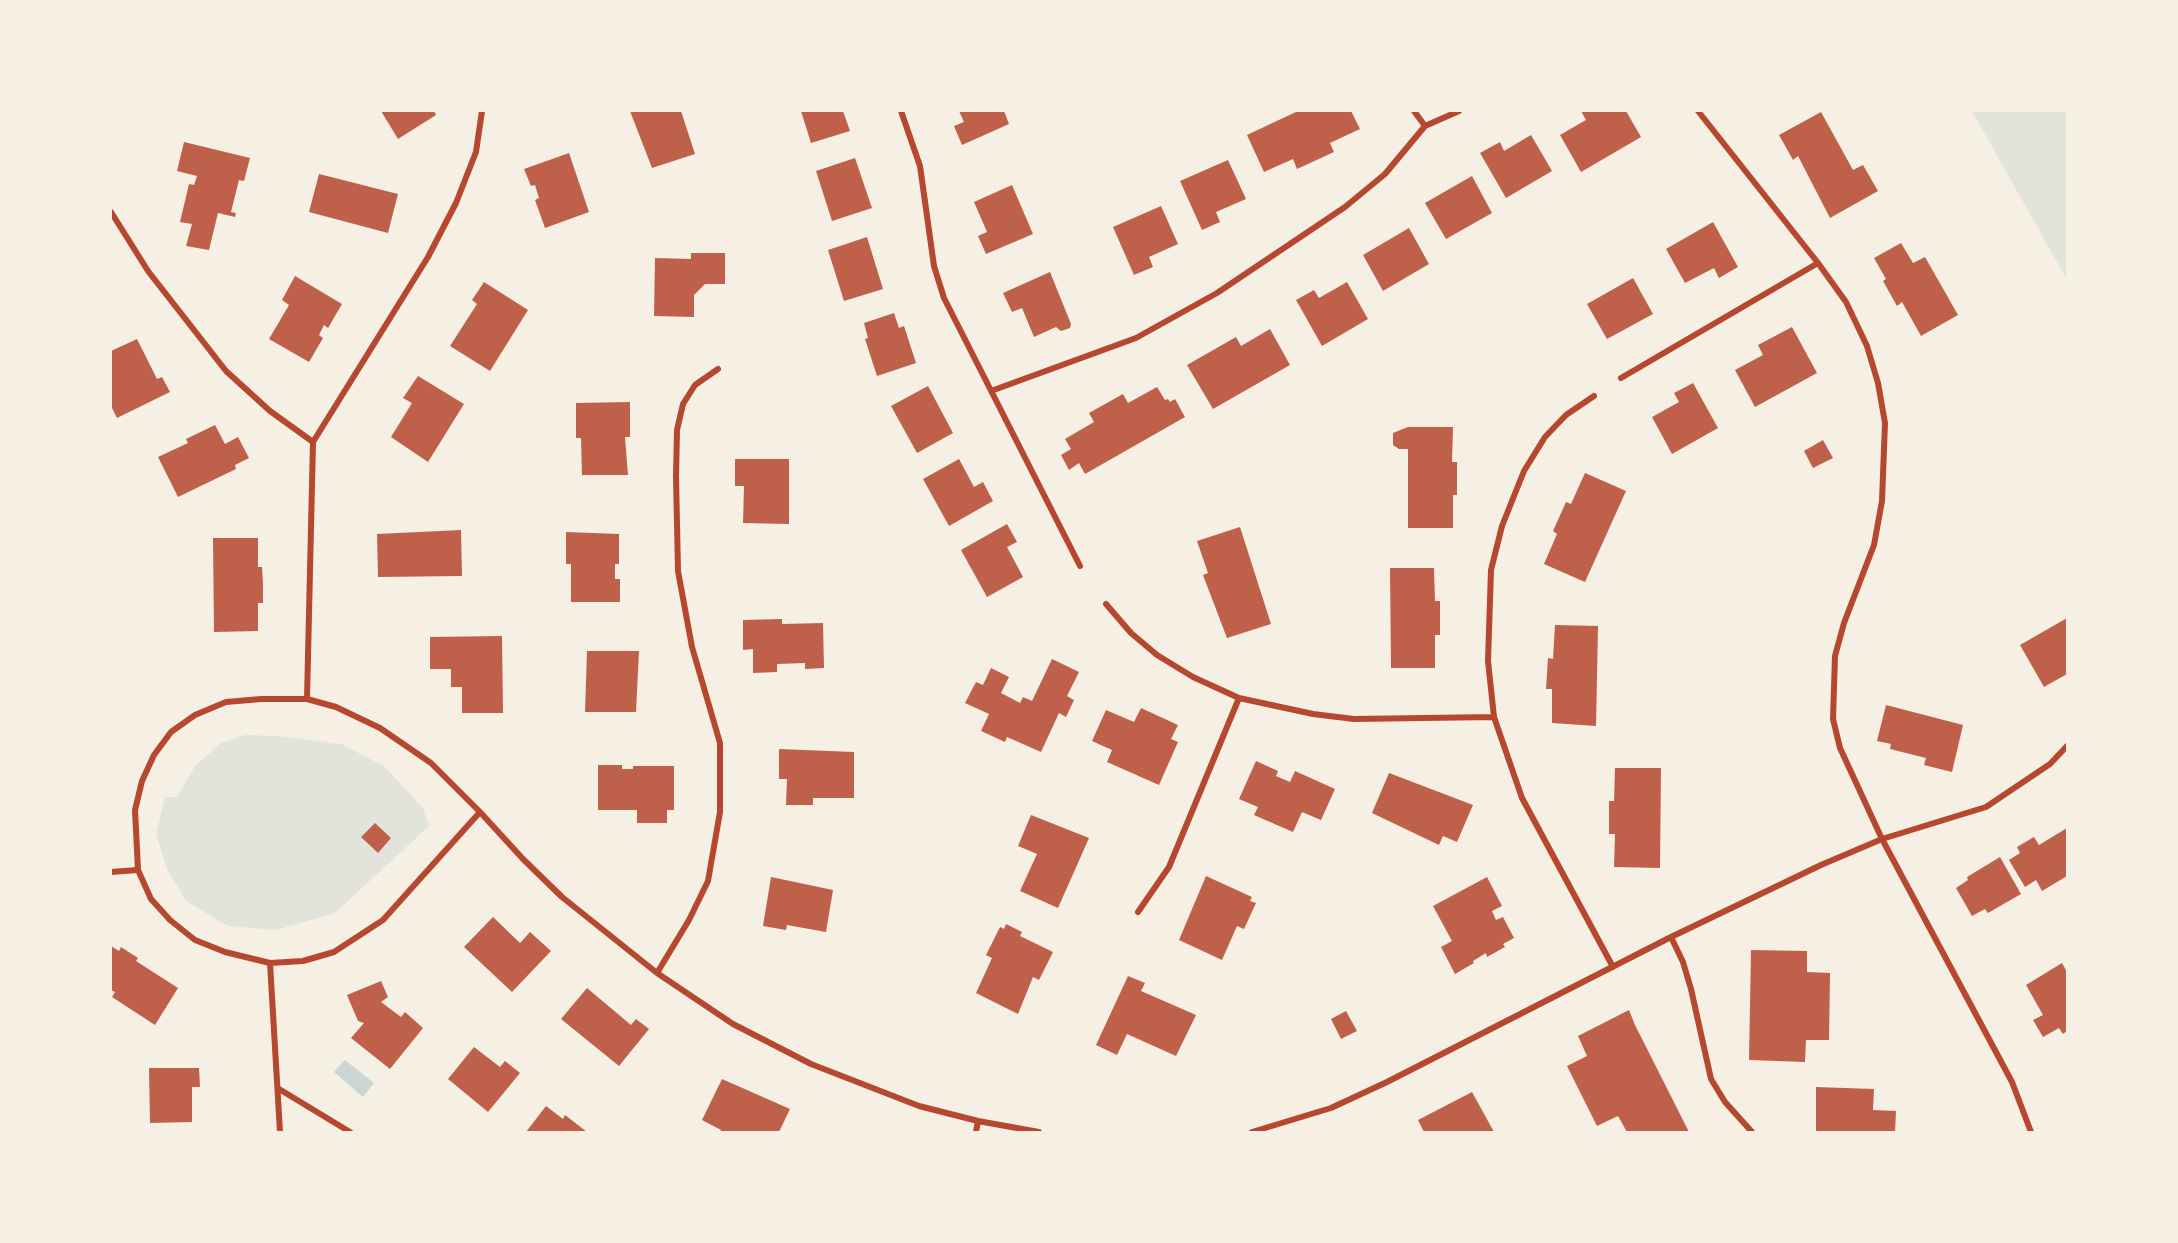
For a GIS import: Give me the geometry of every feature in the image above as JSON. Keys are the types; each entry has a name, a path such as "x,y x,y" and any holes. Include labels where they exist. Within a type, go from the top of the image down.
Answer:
{"street":[{"path":"307,699 313,442 428,257 451,212 476,152 482,111"},
{"path":"902,111 920,166 934,266 944,298 1080,566"},
{"path":"1414,111 1425,126"},
{"path":"991,391 1136,338 1218,292 1345,207 1385,174 1425,126 1459,111"},
{"path":"1698,111 1818,262 1846,302 1867,346 1878,382 1885,423 1885,468 1874,545 1844,622 1835,656 1832,689 1833,719 1840,748 1882,839 2012,1082 2031,1132"},
{"path":"111,212 148,271 226,371 270,411 313,442"},
{"path":"1621,378 1818,262"},
{"path":"657,973 689,920 708,881 720,812 720,743 692,647 678,571 676,477 677,430 683,404 695,386 718,369"},
{"path":"1594,396 1566,415 1545,437 1524,471 1502,526 1491,570 1488,661 1494,717 1522,798 1614,968"},
{"path":"1106,604 1131,633 1157,655 1193,677 1239,698 1313,714 1354,719 1494,717"},
{"path":"1138,912 1170,867 1239,698"},
{"path":"480,812 383,920 334,952 303,961 270,963 225,952 195,940 170,920 152,899 138,870 135,810 140,790 154,755 171,732 195,715 226,702 307,699 336,707 380,728 431,763 480,812 523,859 562,897 657,973 733,1024 811,1064 919,1106 978,1121 1039,1132"},
{"path":"1252,1132 1331,1108 1614,968 1671,937 1882,839 1986,807 2050,764 2067,746"},
{"path":"111,872 138,870"},
{"path":"1671,937 1683,962 1691,989 1711,1079 1725,1102 1752,1132"},
{"path":"270,963 280,1132"},
{"path":"279,1089 350,1132"},
{"path":"976,1132 978,1121"}],"shaded area":[{"path":"1972,111 2067,111 2067,280"},
{"path":"245,735 279,736 341,744 384,766 423,808 429,826 335,913 276,930 228,926 186,901 167,869 156,834 165,797 177,797 195,766 221,743"},
{"path":"345,1060 374,1083 363,1097 334,1072"}],"building":[{"path":"381,111 434,111 436,115 398,139"},
{"path":"630,111 681,111 695,154 652,168"},
{"path":"801,111 843,111 850,131 811,143"},
{"path":"959,111 1004,111 1009,124 962,145 954,126 964,122"},
{"path":"1298,111 1351,111 1360,129 1330,143 1334,152 1297,169 1293,159 1264,172 1247,135"},
{"path":"1581,111 1626,111 1641,137 1581,172 1560,135 1586,120"},
{"path":"1821,112 1853,170 1863,165 1878,191 1830,218 1798,156 1793,160 1779,135"},
{"path":"1531,135 1552,171 1506,198 1480,153 1500,142 1504,151"},
{"path":"184,142 250,158 244,181 239,180 231,212 236,213 235,217 218,213 209,250 186,246 192,224 180,222 189,184 194,185 197,176 177,171"},
{"path":"569,153 589,212 545,228 535,200 539,198 535,185 531,186 524,169"},
{"path":"855,158 872,208 832,221 816,171"},
{"path":"1228,160 1246,199 1216,212 1220,222 1202,230 1180,181"},
{"path":"319,174 398,194 388,233 309,212"},
{"path":"1472,176 1492,213 1446,239 1425,203"},
{"path":"1012,185 1033,234 986,254 978,236 987,232 974,202"},
{"path":"1161,206 1178,244 1149,257 1153,267 1134,275 1113,227"},
{"path":"1713,222 1738,267 1719,278 1714,268 1685,283 1666,249"},
{"path":"1409,228 1429,264 1383,291 1363,255"},
{"path":"867,237 883,289 844,301 828,250"},
{"path":"1901,243 1913,263 1925,257 1958,315 1921,336 1902,302 1897,306 1883,281 1886,279 1874,258"},
{"path":"691,253 725,253 725,284 705,284 694,295 694,317 654,316 655,258 691,259"},
{"path":"1050,272 1071,324 1070,328 1061,331 1056,327 1034,337 1022,308 1012,312 1003,293"},
{"path":"295,276 342,304 328,328 324,325 319,335 323,338 309,362 269,339 289,305 282,300"},
{"path":"1633,278 1653,314 1607,339 1587,304"},
{"path":"484,282 528,310 490,371 450,346 477,304 472,300"},
{"path":"1347,282 1368,319 1322,346 1296,300 1314,290 1319,298"},
{"path":"894,313 899,328 904,326 916,363 877,376 865,339 868,338 864,323"},
{"path":"1792,327 1817,373 1755,407 1735,370 1763,355 1758,345"},
{"path":"1270,329 1290,365 1213,409 1187,365 1236,337 1241,346"},
{"path":"137,339 157,379 162,377 170,392 117,418 111,406 111,351"},
{"path":"418,376 464,404 428,462 391,437 412,403 403,398"},
{"path":"1693,383 1718,428 1672,454 1652,417 1679,402 1674,393"},
{"path":"928,386 953,433 917,453 891,406"},
{"path":"1157,387 1165,400 1168,399 1170,402 1175,399 1185,417 1085,474 1079,463 1069,470 1061,455 1071,449 1065,439 1094,422 1089,413 1123,394 1128,403"},
{"path":"630,402 630,437 625,437 628,475 582,475 581,438 576,438 576,403"},
{"path":"215,425 225,444 238,437 249,458 235,465 236,469 178,497 158,457 188,443 186,439"},
{"path":"1408,427 1453,427 1452,462 1457,462 1457,495 1453,495 1453,528 1408,528 1408,449 1399,449 1393,445 1393,433"},
{"path":"1823,440 1833,458 1813,468 1804,451"},
{"path":"735,459 789,459 789,524 743,523 744,486 735,486"},
{"path":"959,459 974,487 983,482 993,501 949,526 923,479"},
{"path":"1585,473 1626,491 1585,582 1544,564 1557,534 1553,531 1566,502 1571,504"},
{"path":"1007,524 1017,542 1007,547 1023,577 987,597 961,550"},
{"path":"1240,527 1271,624 1227,638 1203,575 1208,573 1197,541"},
{"path":"461,530 462,576 378,577 377,534"},
{"path":"566,532 619,534 619,564 615,564 615,579 620,579 620,602 571,602 571,564 566,564"},
{"path":"213,538 258,538 258,567 262,567 263,603 258,603 258,631 214,632"},
{"path":"1390,568 1434,568 1435,601 1440,601 1440,635 1435,635 1435,668 1391,668"},
{"path":"2067,618 2067,674 2044,687 2020,645"},
{"path":"782,619 782,624 823,623 824,668 805,669 805,663 777,664 777,672 753,673 753,649 743,650 743,620"},
{"path":"1555,625 1598,626 1596,726 1552,723 1552,689 1546,689 1548,658 1553,659"},
{"path":"502,636 503,713 462,713 462,687 451,687 451,669 430,669 430,637"},
{"path":"587,651 639,651 636,712 585,712"},
{"path":"1052,659 1079,672 1067,696 1074,700 1066,717 1059,713 1041,752 1007,737 1005,742 981,731 989,714 965,703 976,682 983,685 991,668 1009,677 1001,693 1020,703 1023,697 1032,701"},
{"path":"1886,705 1963,725 1952,772 1924,765 1926,758 1890,749 1891,744 1877,741"},
{"path":"1141,708 1178,725 1171,739 1178,742 1159,785 1107,762 1112,750 1092,741 1106,710 1134,722"},
{"path":"779,749 854,752 854,798 813,798 813,805 786,805 787,779 779,779"},
{"path":"1256,761 1278,771 1276,776 1290,782 1295,771 1335,789 1321,820 1302,812 1293,832 1254,815 1258,807 1239,799"},
{"path":"598,765 622,765 622,769 633,769 633,766 674,766 674,810 667,810 667,823 637,823 637,810 598,810"},
{"path":"1615,768 1661,768 1660,868 1614,867 1615,834 1609,834 1609,801 1614,801"},
{"path":"1389,773 1473,805 1457,842 1443,836 1439,845 1372,813"},
{"path":"1031,815 1089,838 1058,908 1020,891 1037,854 1018,846"},
{"path":"375,823 391,838 378,853 361,837"},
{"path":"2067,828 2067,876 2042,891 2036,880 2025,887 2009,860 2020,853 2017,847 2034,837 2039,845"},
{"path":"2000,857 2021,894 1988,913 1985,909 1972,916 1956,888 1968,880 1967,877"},
{"path":"1206,876 1252,897 1250,901 1256,903 1244,929 1237,926 1222,960 1179,940"},
{"path":"771,877 833,890 826,932 787,925 786,930 763,926"},
{"path":"1487,877 1502,906 1492,911 1496,920 1503,917 1514,938 1503,944 1505,947 1487,957 1486,953 1455,974 1441,947 1452,941 1433,906"},
{"path":"493,917 520,943 530,932 551,951 512,992 464,947"},
{"path":"1006,924 1022,932 1020,936 1053,952 1039,980 1033,977 1018,1014 976,993 992,958 986,955 1000,927 1004,929"},
{"path":"111,946 119,951 121,947 138,958 136,961 178,988 155,1025 112,997 115,992 111,990"},
{"path":"1751,950 1807,951 1807,972 1830,973 1829,1040 1806,1040 1805,1062 1749,1060"},
{"path":"2062,963 2067,972 2067,1031 2063,1034 2059,1028 2043,1037 2033,1020 2043,1015 2026,985"},
{"path":"1128,976 1145,983 1141,991 1196,1015 1176,1056 1127,1034 1117,1055 1096,1045"},
{"path":"381,981 388,997 381,1002 401,1017 405,1012 423,1028 390,1069 351,1038 364,1023 358,1021 347,995"},
{"path":"587,988 631,1025 636,1019 649,1029 619,1066 561,1019"},
{"path":"1629,1010 1689,1132 1627,1132 1618,1116 1597,1126 1567,1066 1587,1056 1578,1036"},
{"path":"1346,1011 1357,1031 1341,1039 1331,1019"},
{"path":"474,1047 500,1067 505,1061 520,1073 488,1112 448,1079"},
{"path":"149,1068 199,1068 200,1087 192,1087 192,1122 150,1123"},
{"path":"722,1079 790,1109 779,1132 720,1132 721,1130 702,1120"},
{"path":"1816,1087 1874,1089 1873,1110 1896,1111 1895,1132 1816,1132"},
{"path":"1472,1092 1494,1132 1424,1132 1418,1120"},
{"path":"546,1106 563,1119 565,1115 587,1132 526,1132"}]}
